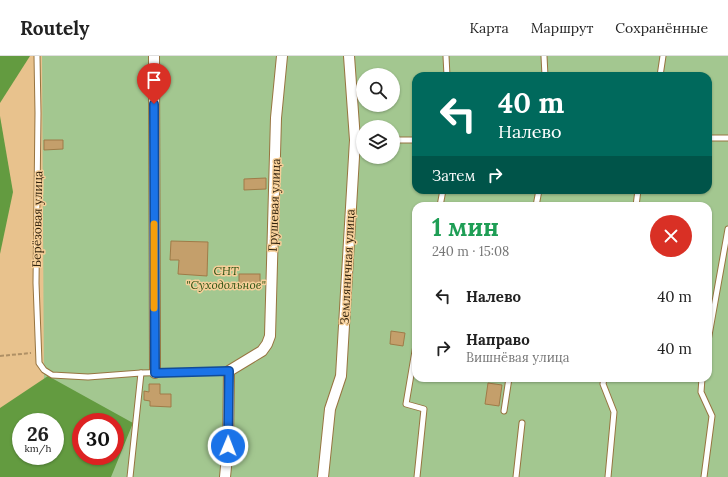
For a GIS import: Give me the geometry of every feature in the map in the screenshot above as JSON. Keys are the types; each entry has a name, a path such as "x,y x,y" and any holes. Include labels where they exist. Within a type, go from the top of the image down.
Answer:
{"street":[{"path":"154,56 155,373"},
{"name":"Грушевая улица","path":"229,371 262,351 270,336 276,118 282,56"},
{"name":"Земляничная улица","path":"349,56 357,120"},
{"name":"Земляничная улица","path":"322,477 330,409 341,376 357,164"},
{"path":"225,477 228,446 229,371"}],"lane":[{"name":"Берёзовая улица","path":"37,56 38,121 36,283 39,364 52,376 88,377 141,373"},
{"path":"446,56 447,72"},
{"path":"544,56 545,72"},
{"path":"661,72 663,56"},
{"path":"712,138 728,138"},
{"path":"400,140 412,140"},
{"path":"712,319 728,229"},
{"path":"412,369 406,404 424,409 417,477"},
{"path":"130,477 141,373 229,371"},
{"path":"504,411 508,382"},
{"path":"603,382 614,412 608,477"},
{"path":"702,382 701,392 712,416 704,477"},
{"path":"516,477 522,422"}],"path":[{"path":"0,356 38,352"}],"green space":[{"path":"0,56 30,56 0,103"},
{"name":"СНТ \"Суходольное\"","path":"42,56 728,56 728,477 0,477 0,420 44,388"},
{"path":"0,116 13,192 0,254"},
{"path":"48,376 115,413 72,413 72,465 116,465 111,477 0,477 0,408"},
{"path":"124,418 133,423 124,445"}],"building":[{"path":"44,140 63,140 63,149 44,150"},
{"path":"266,178 266,189 244,190 244,179"},
{"path":"171,241 208,242 207,276 178,274 179,260 170,260"},
{"path":"239,274 260,274 260,285 239,285"},
{"path":"391,331 405,333 403,346 390,344"},
{"path":"488,383 502,385 499,406 485,404"},
{"path":"149,384 160,384 160,394 171,394 171,407 150,406 150,401 144,400 144,391 149,392"}],"slow traffic":[{"path":"154,224 154,308"}],"route":[{"path":"154,104 155,373 229,371 228,446"}]}
